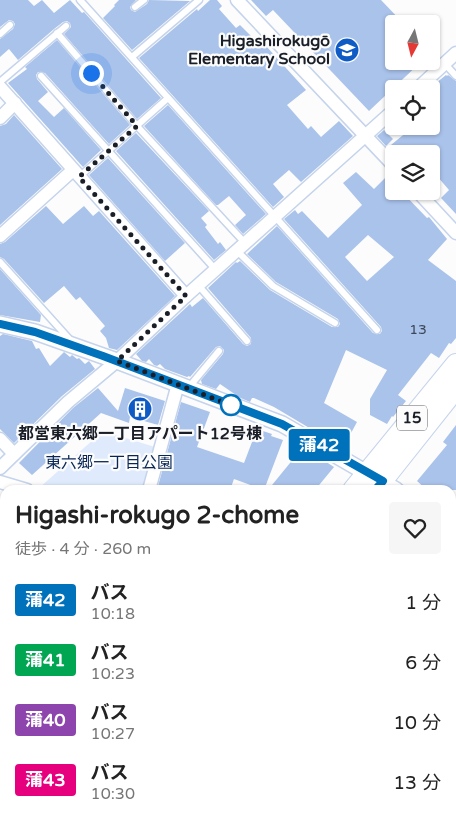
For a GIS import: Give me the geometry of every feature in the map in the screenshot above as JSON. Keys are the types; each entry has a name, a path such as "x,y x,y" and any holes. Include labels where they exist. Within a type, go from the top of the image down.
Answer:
{"highway":[{"name":"15","path":"380,483 456,364"},
{"name":"15","path":"380,483 456,388"}],"street":[{"path":"236,0 385,156"},
{"path":"427,80 456,53"},
{"path":"0,87 186,296"},
{"path":"0,118 15,103"},
{"path":"0,468 68,402 117,361 198,285 385,118"},
{"path":"0,236 76,174"},
{"path":"425,200 456,233"},
{"path":"0,324 35,332 76,346 282,424 380,483"},
{"path":"151,485 183,386"},
{"path":"0,439 14,454"}],"lane":[{"path":"80,0 377,330"},
{"path":"135,8 144,0"},
{"path":"132,57 199,0"},
{"path":"0,34 10,25"},
{"path":"0,82 66,26"},
{"path":"56,33 273,286 335,323"},
{"path":"445,64 456,76"},
{"path":"41,76 216,270"},
{"path":"76,174 109,151 168,98"},
{"path":"0,262 76,346"},
{"path":"198,285 247,341"},
{"path":"183,386 219,351"}],"green space":[{"name":"東六郷一丁目公園","path":"103,431 155,447 144,485 42,485"}],"building":[{"path":"0,0 28,0 34,6 42,0 54,13 70,0 82,13 84,12 161,98 137,119 64,34 71,27 67,21 54,29 18,60 9,49 0,57 0,39 13,29 15,24 9,20 0,27"},
{"path":"119,0 136,0 130,7 135,12 147,4 149,0 190,1 132,50 103,18"},
{"path":"210,0 217,0 222,6 219,9 236,28 240,25 263,48 266,46 306,90 287,105 308,129 311,126 321,137 339,121 353,136 301,182 289,170 273,184 284,197 273,207 139,58"},
{"name":"Higashirokugō Elementary School","path":"251,0 381,0 395,15 385,15 385,70 412,70 402,80 385,80 385,96 369,111 273,10 266,16"},
{"path":"57,40 130,125 109,144 45,73 38,72 36,75 37,79 48,92 38,101 54,117 64,108 101,150 83,167 8,83 27,69 25,67"},
{"path":"448,75 456,81 456,214 441,198 449,190 440,180 440,145 391,145 403,135 440,135 440,80"},
{"path":"168,105 266,214 243,234 235,225 246,215 229,196 216,205 144,126"},
{"path":"14,115 62,169 0,225 0,126 6,124"},
{"path":"384,130 385,135 389,135 393,139 385,145 377,136"},
{"path":"136,133 209,211 201,218 207,225 205,227 218,244 220,242 226,250 214,260 116,151"},
{"path":"108,158 185,243 165,261 89,175"},
{"path":"356,172 374,189 385,178 385,200 410,200 427,218 429,217 447,239 428,260 456,281 456,338 451,344 449,343 439,358 431,353 398,395 406,401 387,424 370,415 370,399 387,370 346,350 324,403 357,422 343,448 274,407 254,398 250,402 236,396 220,384 216,389 202,384 201,380 223,354 224,350 220,346 216,347 190,377 165,369 160,364 154,365 149,359 146,362 142,361 136,354 190,304 192,307 203,298 243,344 247,346 251,344 251,338 208,288 236,262 240,261 270,290 332,327 338,327 340,324 338,319 276,282 247,254 277,226 373,333 380,334 382,331 381,327 284,219 295,210 298,214 302,211 328,238 362,205 343,183","holes":["368,235 394,257 367,281 345,257"]},
{"path":"46,206 63,224 84,206 93,216 99,211 175,296 117,350 109,348 106,338 100,331 105,326 80,297 76,300 64,286 44,303 4,259 0,257 0,244 5,242"},
{"path":"0,269 41,315 40,322 0,315"},
{"path":"3,334 32,341 36,349 39,348 50,366 64,352 70,357 72,355 77,359 79,358 85,364 89,361 95,369 62,396 14,443 0,429 0,336"},
{"path":"98,388 118,411 125,388 165,401 158,425 130,417 129,423 101,413 32,475 19,463 73,408"},
{"path":"181,402 210,412 197,447 244,463 257,429 283,440 266,485 250,485 234,479 232,485 158,485"},
{"path":"456,425 456,485 421,485 417,481 447,445 443,442"},
{"path":"303,447 334,467 319,485 272,485"}],"bus line":[{"name":"蒲42","path":"0,324 35,332 103,356 282,424 383,481 379,485"}],"place":[{"name":"Higashirokugō Elementary School","path":"347,50"},
{"name":"都営東六郷一丁目アパート12号棟","path":"140,409"}],"route":[{"path":"91,73 137,126 79,177 186,296 117,361 231,405"}]}
